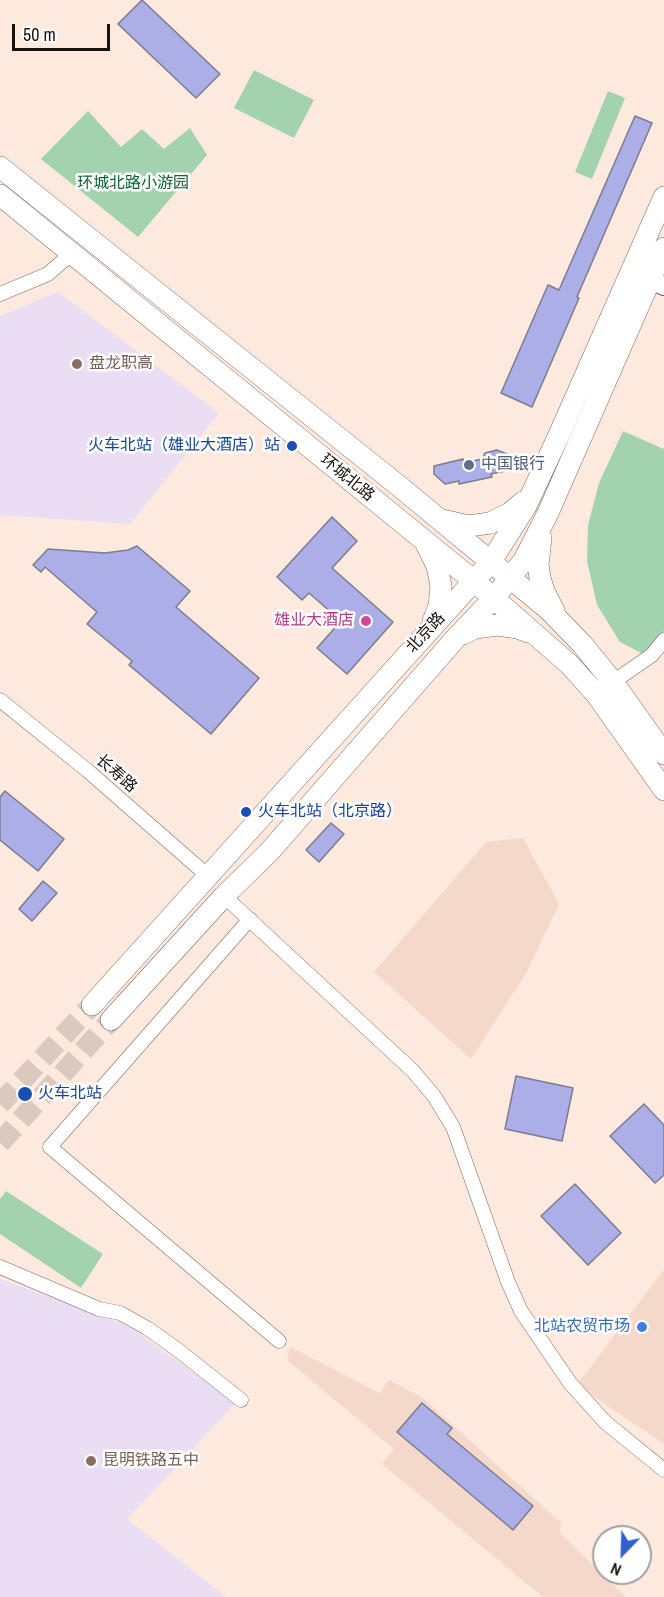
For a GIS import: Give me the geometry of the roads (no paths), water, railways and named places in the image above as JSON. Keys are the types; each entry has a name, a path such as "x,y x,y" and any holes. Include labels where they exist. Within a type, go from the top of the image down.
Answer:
{"main road":[{"name":"环城北路","path":"0,167 549,610 613,682 664,754"},
{"name":"环城北路","path":"0,195 474,581 569,664 596,694 664,790"},
{"name":"北京路","path":"92,1005 490,563 533,490 664,197"},
{"name":"北京路","path":"111,1020 224,896 270,851 455,639 494,598 524,560 658,278 664,248"},
{"path":"431,513 440,519 457,524 469,526 490,523 510,513 533,490"},
{"path":"548,513 540,540 538,565 540,578 549,603 567,629"},
{"path":"421,538 433,556 441,586 439,606 430,628"},
{"path":"455,639 475,628 498,625 518,628 537,636"}],"street":[{"path":"0,294 48,274 71,254"},
{"path":"613,682 652,655 664,640"},
{"name":"长寿路","path":"0,700 88,771 208,876"},
{"path":"224,896 414,1071 435,1096 453,1127 508,1282 521,1311 570,1383 598,1414 664,1470"},
{"path":"250,920 50,1147 279,1341"},
{"path":"0,1267 99,1309 120,1313 147,1328 178,1350 241,1400"}],"tunnel":[{"path":"0,1104 92,1005"},
{"path":"0,1143 111,1020"}],"place":[{"name":"盘龙职高","path":"77,364"},
{"name":"火车北站（雄业大酒店）站","path":"292,446"},
{"name":"中国银行","path":"469,465"},
{"name":"雄业大酒店","path":"366,621"},
{"name":"火车北站（北京路）","path":"246,812"},
{"name":"火车北站","path":"25,1094"},
{"name":"北站农贸市场","path":"642,1327"},
{"name":"昆明铁路五中","path":"91,1461"}],"park label":[{"name":"环城北路小游园","path":"133,184"}]}
